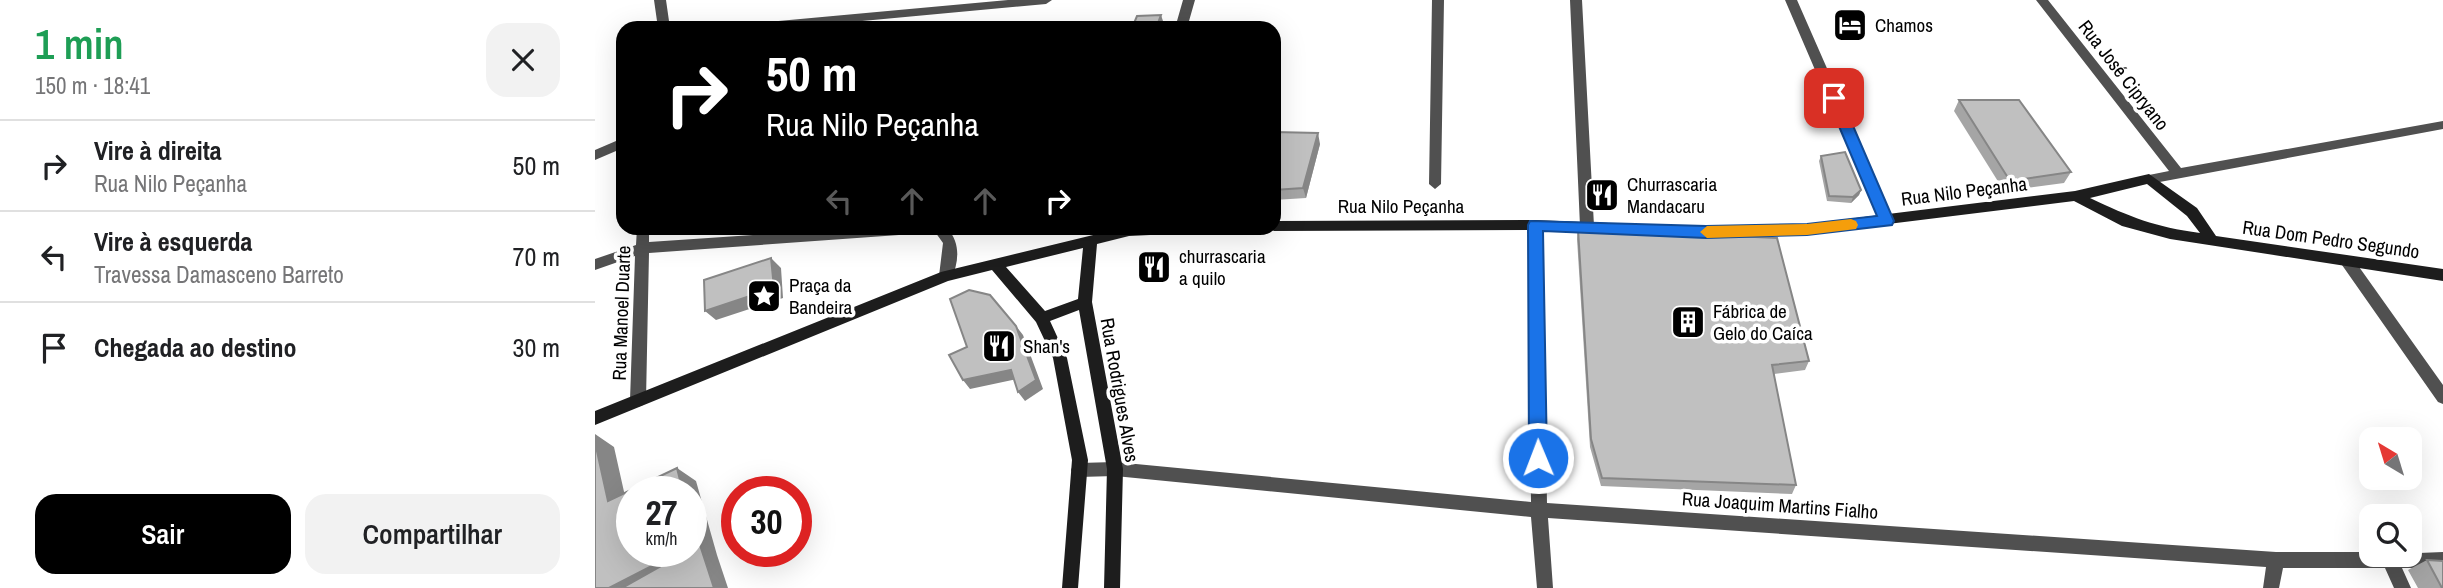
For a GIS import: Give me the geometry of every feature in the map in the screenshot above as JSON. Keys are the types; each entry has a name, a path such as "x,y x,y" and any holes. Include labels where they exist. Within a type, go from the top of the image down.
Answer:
{"main road":[{"name":"Rua Nilo Peçanha","path":"1281,226 1535,225 1706,232 1807,229 2075,196 2150,178"},
{"name":"Rua Dom Pedro Segundo","path":"2150,178 2193,212 2213,242"},
{"name":"Rua Dom Pedro Segundo","path":"2075,196 2127,222 2213,242 2443,275"},
{"path":"595,418 946,276 1112,235"},
{"name":"Rua Rodrigues Alves","path":"1090,242 1084,302 1115,469 1112,588"},
{"path":"996,265 1042,318 1061,359 1080,460 1070,588"},
{"path":"1042,318 1084,302"}],"street":[{"path":"660,0 663,21"},
{"path":"822,21 1047,0"},
{"path":"1183,21 1189,0"},
{"path":"1435,184 1438,0"},
{"path":"1576,0 1587,226"},
{"path":"1791,0 1887,221"},
{"name":"Rua José Cipryano","path":"2042,0 2177,172"},
{"name":"Rua Nilo Peçanha","path":"2150,178 2443,125"},
{"path":"595,155 616,146"},
{"path":"1535,225 1539,510 1545,588"},
{"name":"Rua Manoel Duarte","path":"638,400 643,235"},
{"path":"595,265 642,248 827,235"},
{"path":"946,276 952,244 948,235"},
{"path":"2347,261 2443,397"},
{"name":"Rua Joaquim Martins Fialho","path":"1079,470 1115,469 1539,510 2276,560 2359,559"},
{"path":"2271,588 2276,560"},
{"name":"Rua Joaquim Martins Fialho","path":"2422,560 2443,560"},
{"path":"2393,567 2403,588"}],"building":[{"path":"1161,15 1159,21 1135,21 1137,16"},
{"path":"1959,100 2019,100 2071,172 2010,181"},
{"path":"1281,132 1318,133 1303,188 1281,190"},
{"path":"1845,152 1861,190 1853,197 1829,196 1821,156"},
{"name":"Fábrica de Gelo do Caíca","path":"1578,229 1777,238 1809,361 1772,365 1796,485 1602,478 1591,439"},
{"path":"771,258 774,288 705,311 704,280"},
{"name":"Shan's","path":"969,290 990,295 1016,326 1036,380 1018,392 1011,370 963,380 949,355 967,347 950,299"},
{"path":"595,442 608,501 616,497 616,567 650,567 609,588 595,588"},
{"path":"677,468 679,476 660,476"},
{"path":"2427,560 2443,561 2443,588 2442,588"},
{"path":"707,566 714,588 622,588 659,567"}],"slow traffic":[{"path":"1707,232 1851,225"}],"place":[{"name":"Chamos","path":"1850,25"},
{"name":"Churrascaria Mandacaru","path":"1602,195"},
{"name":"churrascaria a quilo","path":"1154,267"},
{"name":"Praça da Bandeira","path":"764,296"},
{"name":"Fábrica de Gelo do Caíca","path":"1688,322"},
{"name":"Shan's","path":"999,346"}],"route":[{"path":"1538,458 1535,225 1706,232 1807,229 1887,221 1834,98"}]}
